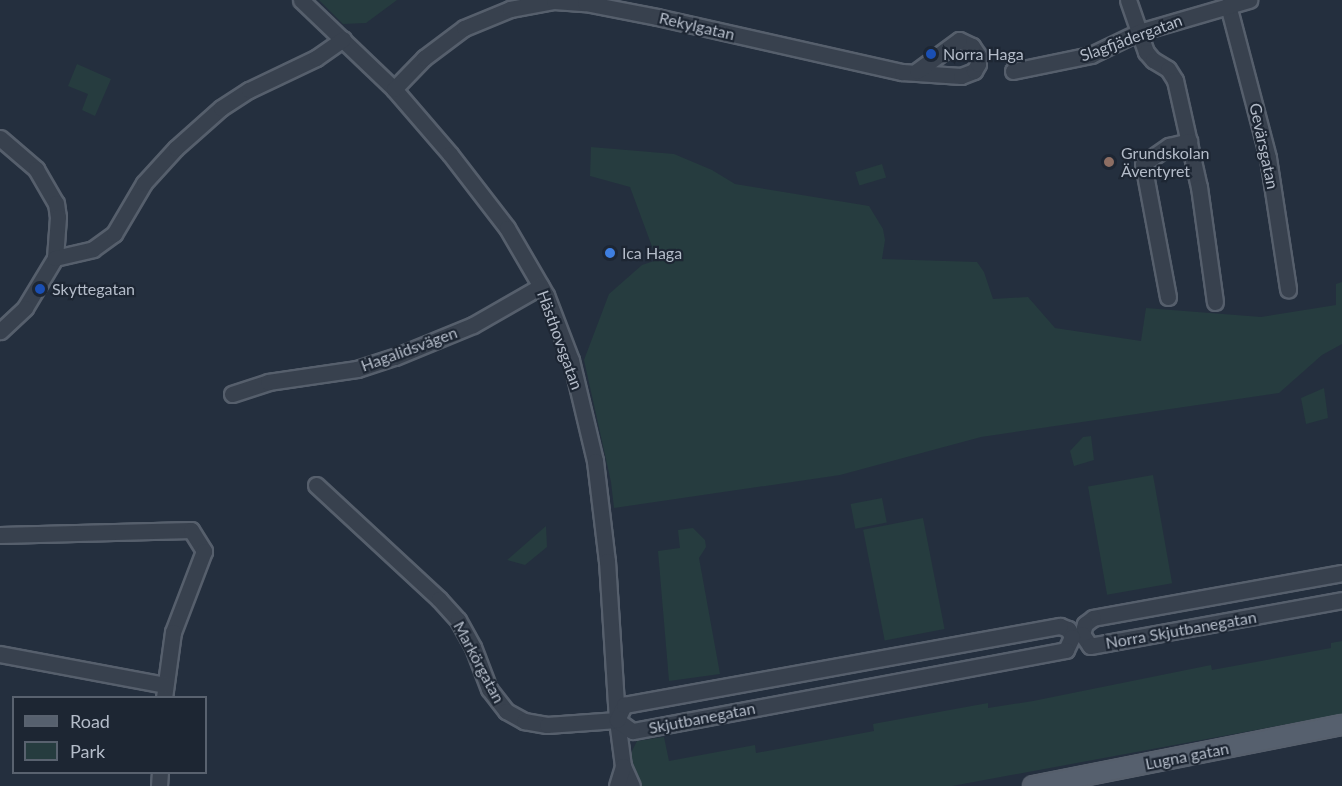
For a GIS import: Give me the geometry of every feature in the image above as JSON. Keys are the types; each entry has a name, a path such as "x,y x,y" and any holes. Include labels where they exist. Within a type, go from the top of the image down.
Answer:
{"main road":[{"name":"Lugna gatan","path":"1033,786 1342,725"}],"street":[{"name":"Hästhovsgatan","path":"301,0 394,89 480,191 507,228 541,286 571,360 595,461 606,550 617,720 623,766 632,786"},
{"path":"1128,0 1146,52 1153,60 1168,69 1175,80 1199,187 1215,302"},
{"name":"Slagfjädergatan","path":"1013,71 1090,55 1139,32 1249,0"},
{"name":"Rekylgatan","path":"394,89 424,58 465,28 510,9 554,1 585,3 902,72 917,71"},
{"name":"Gevärsgatan","path":"1228,5 1268,158 1288,289"},
{"path":"54,258 93,249 114,234 144,183 176,148 221,108 249,90 316,58 342,39"},
{"path":"0,138 36,169 56,203 58,217 54,258 25,308 0,331"},
{"path":"1168,297 1143,164 1169,146 1189,141"},
{"name":"Hagalidsvägen","path":"232,394 268,382 357,369 394,357 473,325 541,286"},
{"name":"Markörgatan","path":"316,485 440,599 458,620 489,689 506,711 524,721 547,725 617,720"},
{"path":"0,535 191,530 200,541 202,557 173,632 164,691 0,654"},
{"name":"Norra Skjutbanegatan","path":"1342,573 1093,618 1085,624 1082,634 1090,646 1342,600"},
{"path":"1264,588 1268,614"},
{"name":"Skjutbanegatan","path":"1060,626 1068,629 1072,637 1066,650 632,731 617,720 624,705 806,672 1060,626"},
{"path":"982,640 987,665"},
{"path":"806,672 811,698"},
{"name":"Hästhovsgatan","path":"617,786 623,766"}],"green space":[{"path":"319,0 397,0 366,23 343,24"},
{"path":"77,64 111,79 95,116 82,110 88,94 68,86"},
{"path":"591,147 674,154 712,170 735,184 869,206 883,229 885,240 882,259 977,262 984,272 993,299 1028,297 1055,328 1141,341 1146,308 1261,317 1336,305 1336,284 1342,282 1342,344 1322,355 1279,393 981,437 840,475 614,508 611,482 584,360 609,294 642,265 657,260 630,187 590,176"},
{"path":"882,164 886,177 859,186 855,172"},
{"path":"1324,388 1328,418 1306,424 1301,398"},
{"path":"1091,436 1094,460 1074,466 1070,451 1083,437"},
{"path":"1153,475 1172,583 1107,595 1088,486"},
{"path":"882,498 887,523 855,529 851,504"},
{"path":"923,518 945,629 885,641 863,530"},
{"path":"546,526 547,547 525,565 507,560"},
{"path":"693,528 705,540 706,547 699,558 720,674 669,681 658,551 680,548 678,530"},
{"path":"1342,641 1342,714 952,786 641,786 631,762 632,751 637,741 664,737 669,761 755,745 756,753 874,731 873,724 988,703 988,708 1033,701 1211,665 1212,670 1331,648 1331,643"}],"place":[{"name":"Norra Haga","path":"931,54"},
{"name":"Grundskolan Äventyret","path":"1109,162"},
{"name":"Ica Haga","path":"610,253"},
{"name":"Skyttegatan","path":"40,289"}]}
